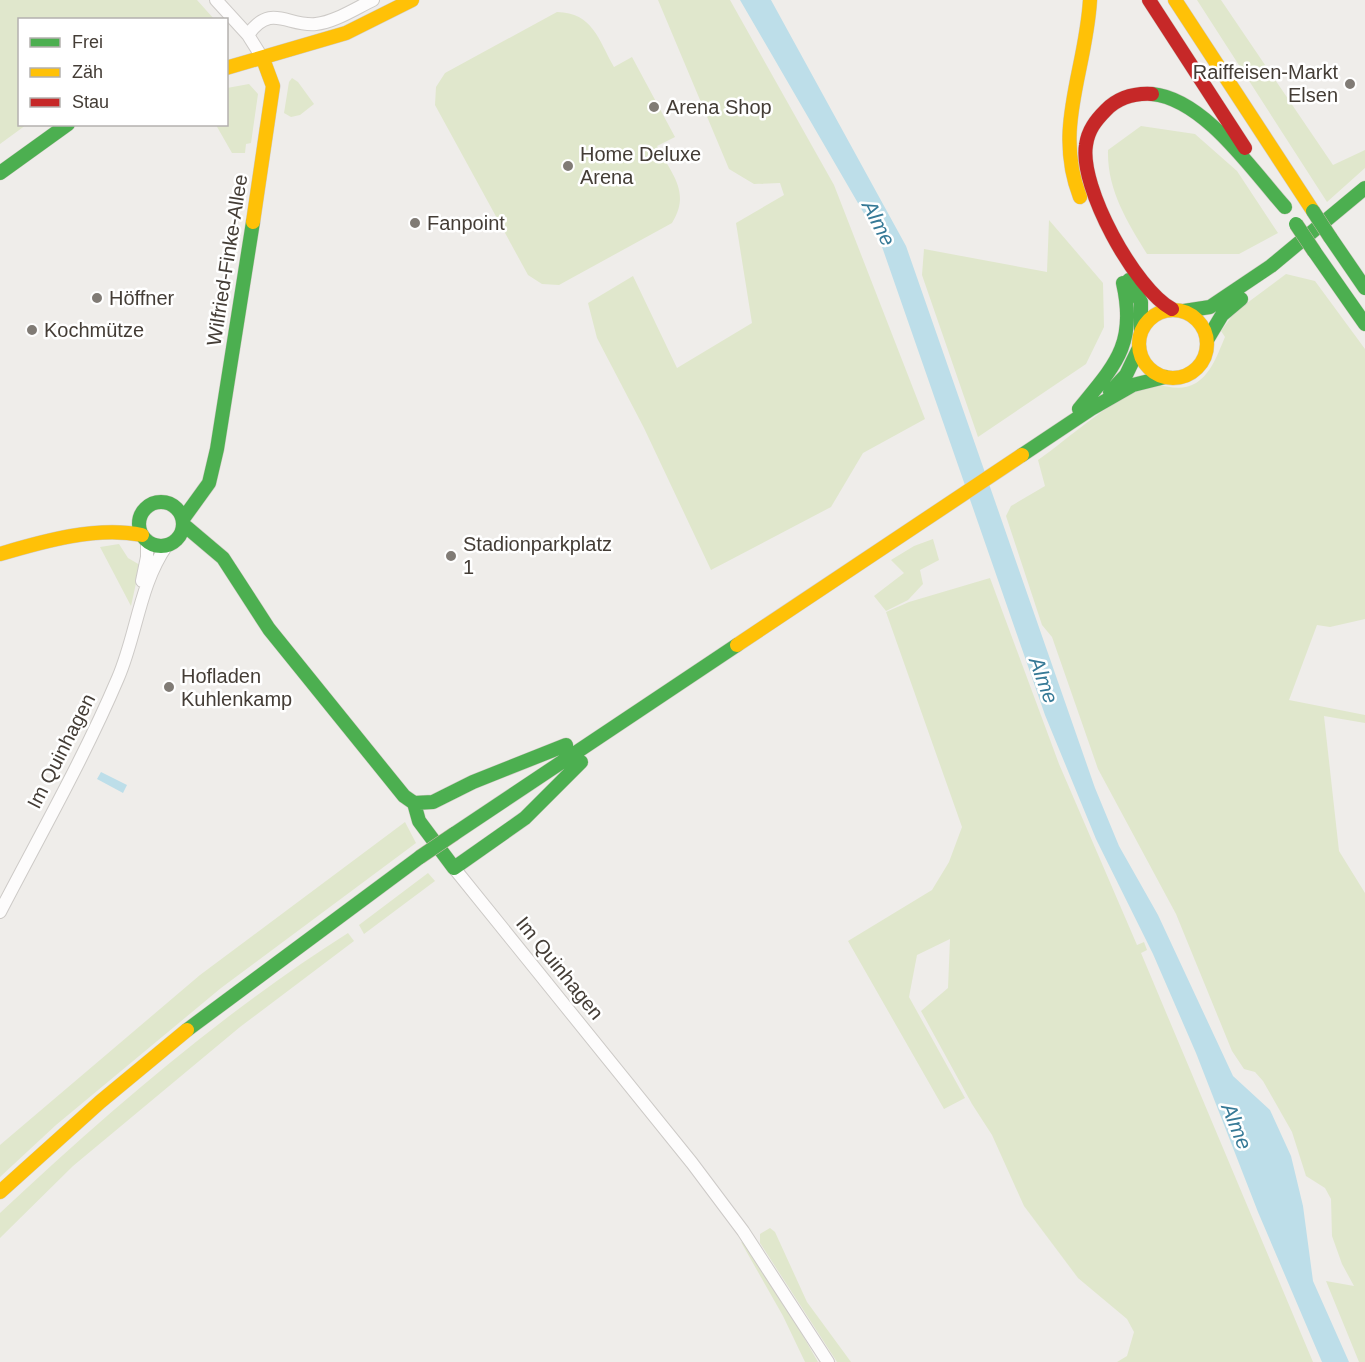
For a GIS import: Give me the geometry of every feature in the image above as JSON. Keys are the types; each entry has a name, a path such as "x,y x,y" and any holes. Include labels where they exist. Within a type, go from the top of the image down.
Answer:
{"main road":[{"path":"228,67 346,33 412,0"},
{"path":"1090,0 1084,56 1068,125 1067,156 1080,197 1139,299 1143,314 1138,348 1126,375 1091,409"},
{"path":"1149,0 1296,224 1365,324"},
{"path":"1175,0 1312,211 1365,288"},
{"name":"Wilfried-Finke-Allee","path":"183,522 208,483 211,469 272,99 273,86 263,58"},
{"path":"1207,340 1199,321 1149,292 1092,193 1086,168 1085,147 1088,132 1101,114 1115,102 1137,94 1156,93 1173,99 1203,118 1285,207"},
{"path":"0,173 65,126"},
{"path":"1142,329 1155,314 1210,307 1271,266 1365,188"},
{"path":"1060,430 1112,370 1121,350 1127,303 1117,262"},
{"path":"0,1192 55,1139 221,1004 318,929 420,857 1091,409 1133,385 1165,377 1182,377 1197,368 1206,354 1207,340 1222,315 1246,295 1271,266"},
{"path":"1138,348 1146,366 1165,377"},
{"path":"22,547 41,535 82,525 125,522 141,515 154,503 172,505 188,495 211,469"},
{"path":"0,554 22,547 122,532 144,538 158,546 171,544 181,535 183,522 172,505"},
{"path":"141,515 139,526 144,538"},
{"name":"Im Quinhagen","path":"183,522 223,558 252,607"},
{"name":"Im Quinhagen","path":"171,544 189,545 211,558 404,796 414,803 419,821 454,868"},
{"path":"414,803 433,802 473,782 541,756 640,709"},
{"path":"454,868 525,818 566,776 640,709"}],"street":[{"path":"216,0 248,35 263,58"},
{"path":"248,35 260,22 268,18 291,19 315,24 373,0"},
{"name":"Im Quinhagen","path":"141,600 144,538"},
{"name":"Im Quinhagen","path":"0,912 117,681 141,600 155,564 171,544"},
{"name":"Im Quinhagen","path":"454,868 692,1162 743,1231 828,1362"}],"green space":[{"path":"0,0 197,0 213,18 18,18 18,126 25,126 0,144"},
{"path":"658,0 730,0 834,185 925,419 863,453 831,507 711,570 644,428 597,338 588,303 633,276 677,368 752,323 736,223 784,195 780,183 754,184 729,169"},
{"path":"1197,0 1221,0 1333,165 1365,150 1365,168 1327,202"},
{"name":"Home Deluxe Arena","path":"557,12 579,17 587,22 614,67 632,57 675,137 657,146 680,193 680,202 672,223 559,285 542,284 528,275 435,105 436,87 445,73"},
{"path":"292,78 298,82 314,104 300,115 291,117 284,113 289,82"},
{"path":"249,84 258,94 251,143 246,144 245,153 232,153 217,126 228,126 228,88"},
{"path":"1141,126 1195,134 1237,171 1278,233 1239,254 1147,254 1132,229 1115,192 1108,150"},
{"path":"1049,220 1103,283 1104,327 1086,364 978,437 922,275 924,249 1047,272"},
{"path":"1286,274 1315,281 1365,349 1365,619 1330,627 1317,625 1289,700 1365,715 1365,723 1324,716 1339,851 1365,893 1365,1362 1359,1362 1326,1281 1354,1286 1342,1264 1332,1236 1331,1199 1325,1188 1306,1176 1292,1132 1263,1081 1255,1072 1244,1069 1232,1051 1176,914 1098,769 1052,637 1042,625 1006,516 1011,506 1045,486 1038,460 1092,418 1122,398 1150,386 1183,388 1202,379 1214,362 1225,337 1221,331 1235,312"},
{"path":"933,539 939,560 920,570 923,584 908,600 886,611 874,596 904,573 891,560 914,546"},
{"path":"119,544 128,558 140,565 131,606 100,547"},
{"path":"990,578 1059,764 1137,945 1144,942 1147,950 1141,953 1313,1362 1117,1362 1127,1356 1134,1332 1127,1319 1078,1278 1024,1206 992,1135 972,1104 921,1011 948,988 950,939 917,955 909,997 965,1098 944,1109 848,941 932,890 949,862 962,827 886,612 909,602"},
{"path":"405,822 416,843 221,988 56,1125 0,1177 0,1145 200,975"},
{"path":"428,873 435,881 364,934 359,925"},
{"path":"348,933 354,941 240,1027 73,1166 0,1238 0,1213 82,1138 211,1030"},
{"path":"770,1228 775,1232 807,1302 851,1362 837,1362 760,1243 760,1234"},
{"path":"741,1242 746,1244 786,1306 818,1362 805,1362 783,1316"}],"water":[{"name":"Alme","path":"740,0 771,0 906,246 1095,788 1119,846 1158,915 1233,1076 1270,1110 1291,1156 1303,1206 1313,1281 1349,1362 1322,1362 1258,1212 1196,1053 1153,954 1096,839 1045,715 880,241"},
{"path":"101,772 127,785 123,793 97,779"}],"traffic: fast":[{"path":"1152,94 1171,99 1208,122 1226,138 1285,207"},
{"path":"0,173 65,126"},
{"path":"1184,311 1210,307 1271,266 1365,188"},
{"path":"1313,211 1330,237"},
{"path":"183,519 209,483 217,449 253,222"},
{"path":"1296,224 1314,251"},
{"path":"1330,237 1365,288"},
{"path":"1314,251 1365,324"},
{"path":"1129,280 1141,302 1141,329"},
{"path":"1079,409 1112,366 1125,338 1127,304 1123,283"},
{"path":"1207,340 1222,315 1241,299"},
{"path":"1110,392 1126,375 1139,348"},
{"path":"1022,455 1091,409 1133,385 1165,377"},
{"path":"161,502 177,508 183,524 177,540 161,546 145,540 139,524 145,508 161,502"},
{"path":"184,525 223,558 269,629 404,796 414,803 419,821 454,868"},
{"path":"454,834 737,645"},
{"path":"414,803 433,802 473,782 566,745"},
{"path":"454,868 525,818 581,762"},
{"path":"420,857 454,834"},
{"path":"187,1030 420,857"}],"traffic: slow":[{"path":"228,67 346,33 412,0"},
{"path":"1080,197 1073,172 1070,123 1090,0"},
{"path":"1175,0 1313,211"},
{"path":"253,222 273,86 263,59"},
{"path":"1166,310 1180,310 1192,315 1202,325 1207,344 1202,363 1192,373 1180,378 1166,378 1154,373 1144,363 1139,351 1139,337 1144,325 1154,315 1166,310"},
{"path":"737,645 1022,455"},
{"path":"0,554 70,536 107,532 142,535"},
{"path":"0,1192 100,1102 187,1030"}],"traffic: jam":[{"path":"1149,0 1245,148"},
{"path":"1152,94 1139,94 1122,99 1102,114 1089,135 1086,145 1086,163 1091,186 1112,235 1142,281 1157,298 1172,309"}],"place":[{"name":"Raiffeisen-Markt Elsen","path":"1350,84"},
{"name":"Arena Shop","path":"654,107"},
{"name":"Home Deluxe Arena","path":"568,166"},
{"name":"Fanpoint","path":"415,223"},
{"name":"Höffner","path":"97,298"},
{"name":"Kochmütze","path":"32,330"},
{"name":"Stadionparkplatz 1","path":"451,556"},
{"name":"Hofladen Kuhlenkamp","path":"169,687"}]}
